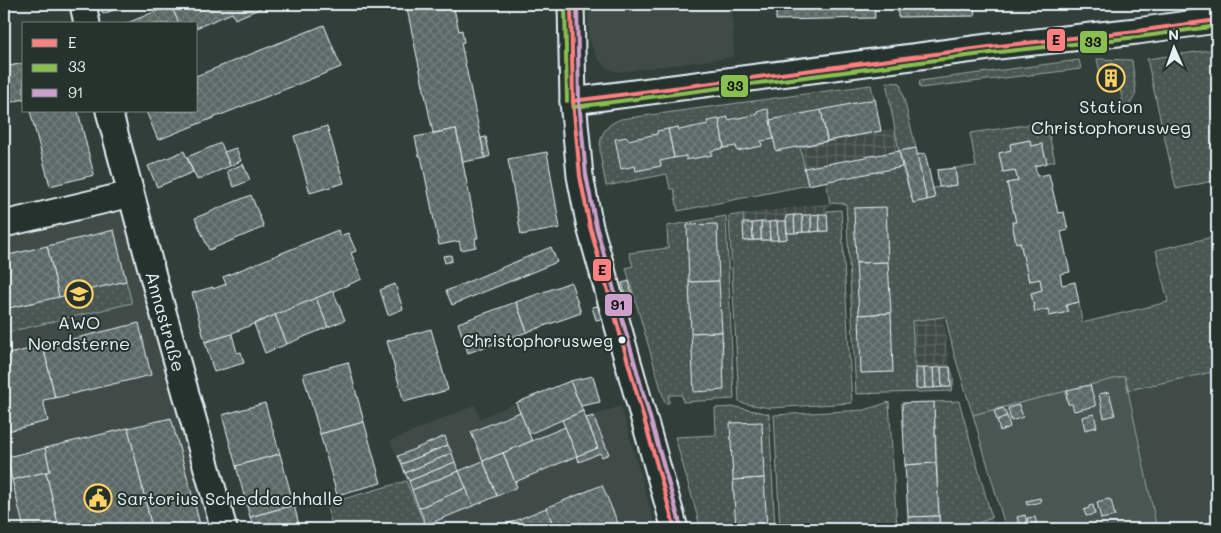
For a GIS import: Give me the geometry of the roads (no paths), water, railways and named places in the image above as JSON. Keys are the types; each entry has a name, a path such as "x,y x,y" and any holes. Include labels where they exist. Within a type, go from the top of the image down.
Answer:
{"street":[{"path":"83,4 87,22"},
{"path":"571,4 573,101 580,176 590,227 676,529"},
{"path":"573,101 988,47 1137,31 1217,20"},
{"name":"Annastraße","path":"109,112 224,529"},
{"path":"4,224 131,194"}],"place":[{"name":"Station Christophorusweg","path":"1111,78"},
{"name":"AWO Nordsterne","path":"79,294"},
{"name":"Christophorusweg","path":"622,340"},
{"name":"Sartorius Scheddachhalle","path":"98,498"}]}
